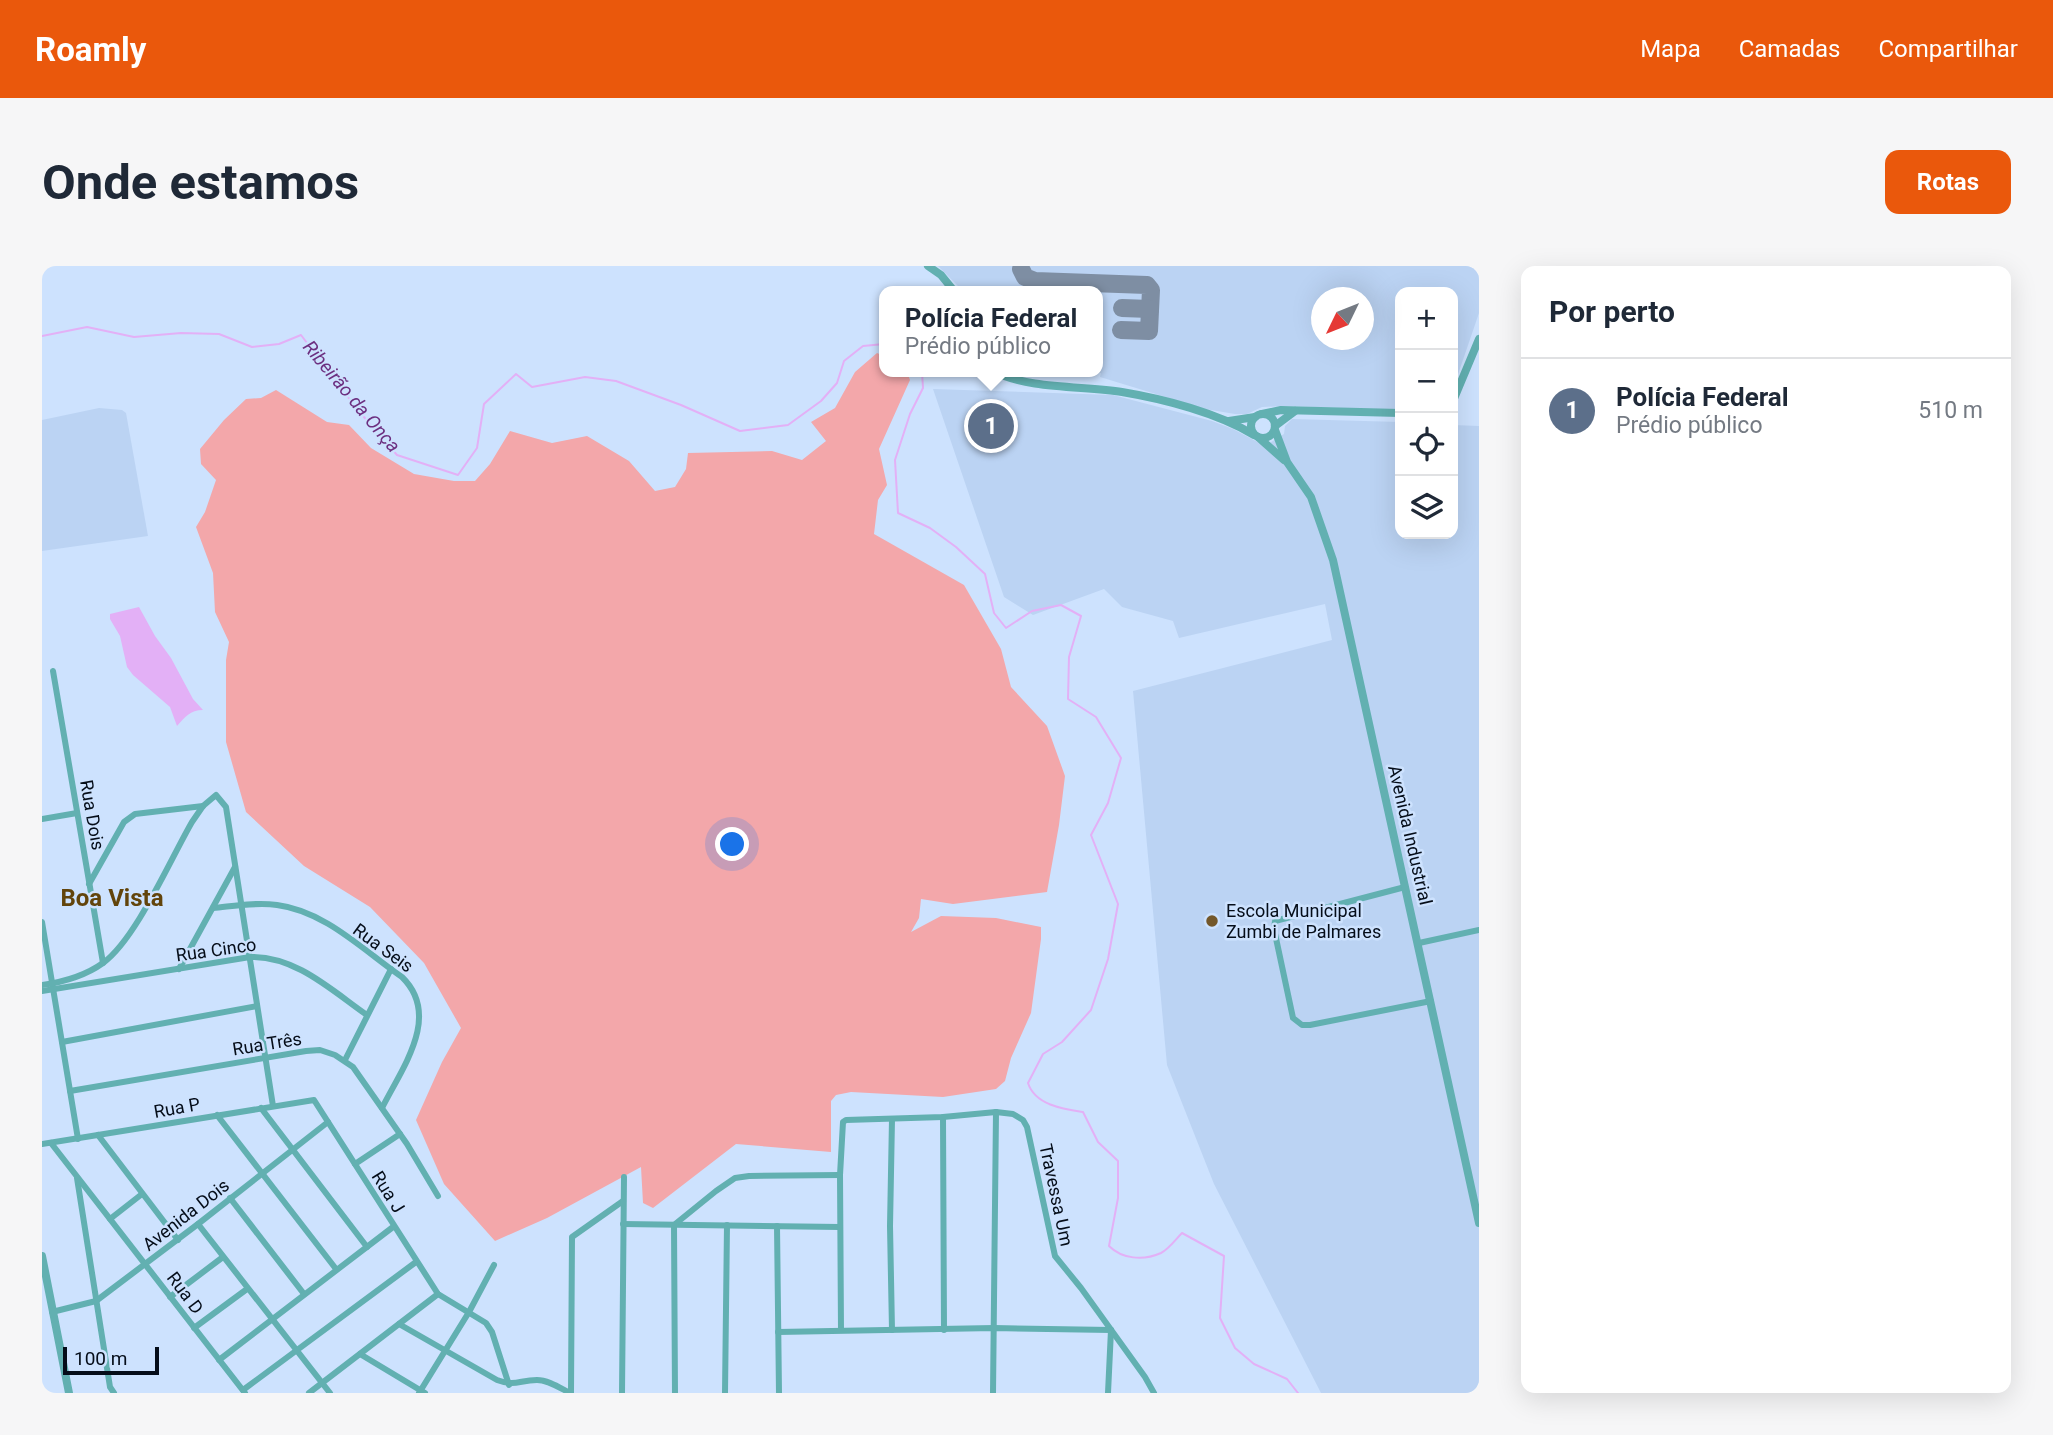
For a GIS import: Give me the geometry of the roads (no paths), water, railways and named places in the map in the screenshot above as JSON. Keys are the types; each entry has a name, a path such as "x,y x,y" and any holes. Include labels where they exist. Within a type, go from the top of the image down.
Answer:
{"street":[{"path":"928,266 950,286"},
{"path":"1458,389 1479,339"},
{"path":"1011,377 1123,392 1229,421 1281,410 1395,413"},
{"path":"1259,415 1251,424 1256,436 1270,437 1275,428 1295,411"},
{"path":"1259,415 1273,419 1275,428"},
{"name":"Avenida Industrial","path":"1229,421 1256,436 1287,462"},
{"name":"Avenida Industrial","path":"1275,428 1287,462 1311,497 1332,560 1479,1223"},
{"name":"Rua Dois","path":"53,671 103,963"},
{"path":"42,991 103,963 118,948 133,928 203,806 216,795 226,807 273,1106"},
{"path":"89,884 124,822 135,814 203,806"},
{"path":"42,819 77,813"},
{"path":"179,969 235,867"},
{"path":"1405,887 1275,921 1274,929 1293,1018 1302,1025 1310,1025 1430,1001"},
{"name":"Rua Seis","path":"213,908 277,905 307,913 391,969 411,986 417,999 421,1021 416,1039 382,1108"},
{"path":"42,922 78,1139"},
{"path":"1419,943 1479,930"},
{"name":"Rua Cinco","path":"53,987 250,957 269,957 295,965 368,1015"},
{"path":"391,969 345,1060 353,1067 400,1134 438,1196"},
{"path":"42,985 53,987"},
{"path":"62,1042 257,1006"},
{"name":"Rua Três","path":"70,1091 320,1050 345,1060"},
{"name":"Rua P","path":"42,1144 311,1100 317,1102"},
{"name":"Rua J","path":"317,1102 393,1227 438,1294"},
{"path":"261,1108 367,1247"},
{"path":"841,1330 840,1175 843,1122 996,1112 993,1393"},
{"name":"Travessa Um","path":"996,1112 1013,1114 1023,1120 1027,1127 1055,1256 1154,1393"},
{"path":"217,1115 336,1269"},
{"path":"943,1117 944,1330"},
{"path":"892,1119 892,1330"},
{"name":"Avenida Dois","path":"52,1312 96,1301 328,1122"},
{"path":"355,1164 400,1134"},
{"path":"98,1135 178,1240"},
{"name":"Rua D","path":"51,1143 244,1392"},
{"path":"674,1226 735,1178 840,1175"},
{"path":"76,1176 110,1387 114,1393"},
{"path":"622,1393 624,1177"},
{"path":"110,1219 142,1194"},
{"path":"230,1198 304,1294"},
{"path":"399,1324 509,1385 537,1380 570,1393 572,1237 623,1201"},
{"path":"198,1224 330,1393"},
{"path":"623,1224 841,1227"},
{"path":"725,1393 727,1225"},
{"path":"674,1226 675,1393"},
{"path":"778,1226 779,1393"},
{"path":"219,1360 393,1227"},
{"path":"42,1256 69,1393"},
{"path":"170,1297 223,1257"},
{"path":"244,1392 296,1350 416,1262"},
{"path":"360,1354 422,1392 494,1265"},
{"path":"194,1328 247,1289"},
{"path":"309,1393 438,1294 486,1323 492,1332 509,1385"},
{"path":"778,1332 994,1328 1111,1330 1108,1393"}],"waterway":[{"name":"Ribeirão da Onça","path":"42,336 87,327 134,337 181,333 219,334 252,347 279,344 301,335 357,409 397,455 458,475 477,448 484,404 516,374 532,387 585,377 616,381 740,431 788,425 821,401 837,383 844,361 863,346 879,344"},
{"name":"Ribeirão da Onça","path":"922,377 923,388 910,414 895,460 898,513 930,528 956,547 985,574 994,613 1006,628 1032,611 1061,605 1081,616 1069,657 1068,699 1096,717 1121,758 1108,803 1091,835 1118,904 1108,959 1091,1010 1062,1042 1043,1054 1028,1083 1043,1101 1083,1112 1098,1142 1118,1161 1118,1198 1109,1246 1126,1256 1154,1256 1164,1251 1182,1233 1224,1256 1220,1318 1235,1348 1254,1364 1287,1379 1298,1393"}],"place":[{"name":"Polícia Federal","path":"991,426"},
{"name":"Escola Municipal Zumbi de Palmares","path":"1212,921"}],"district":[{"name":"Boa Vista","path":"112,898"}]}
